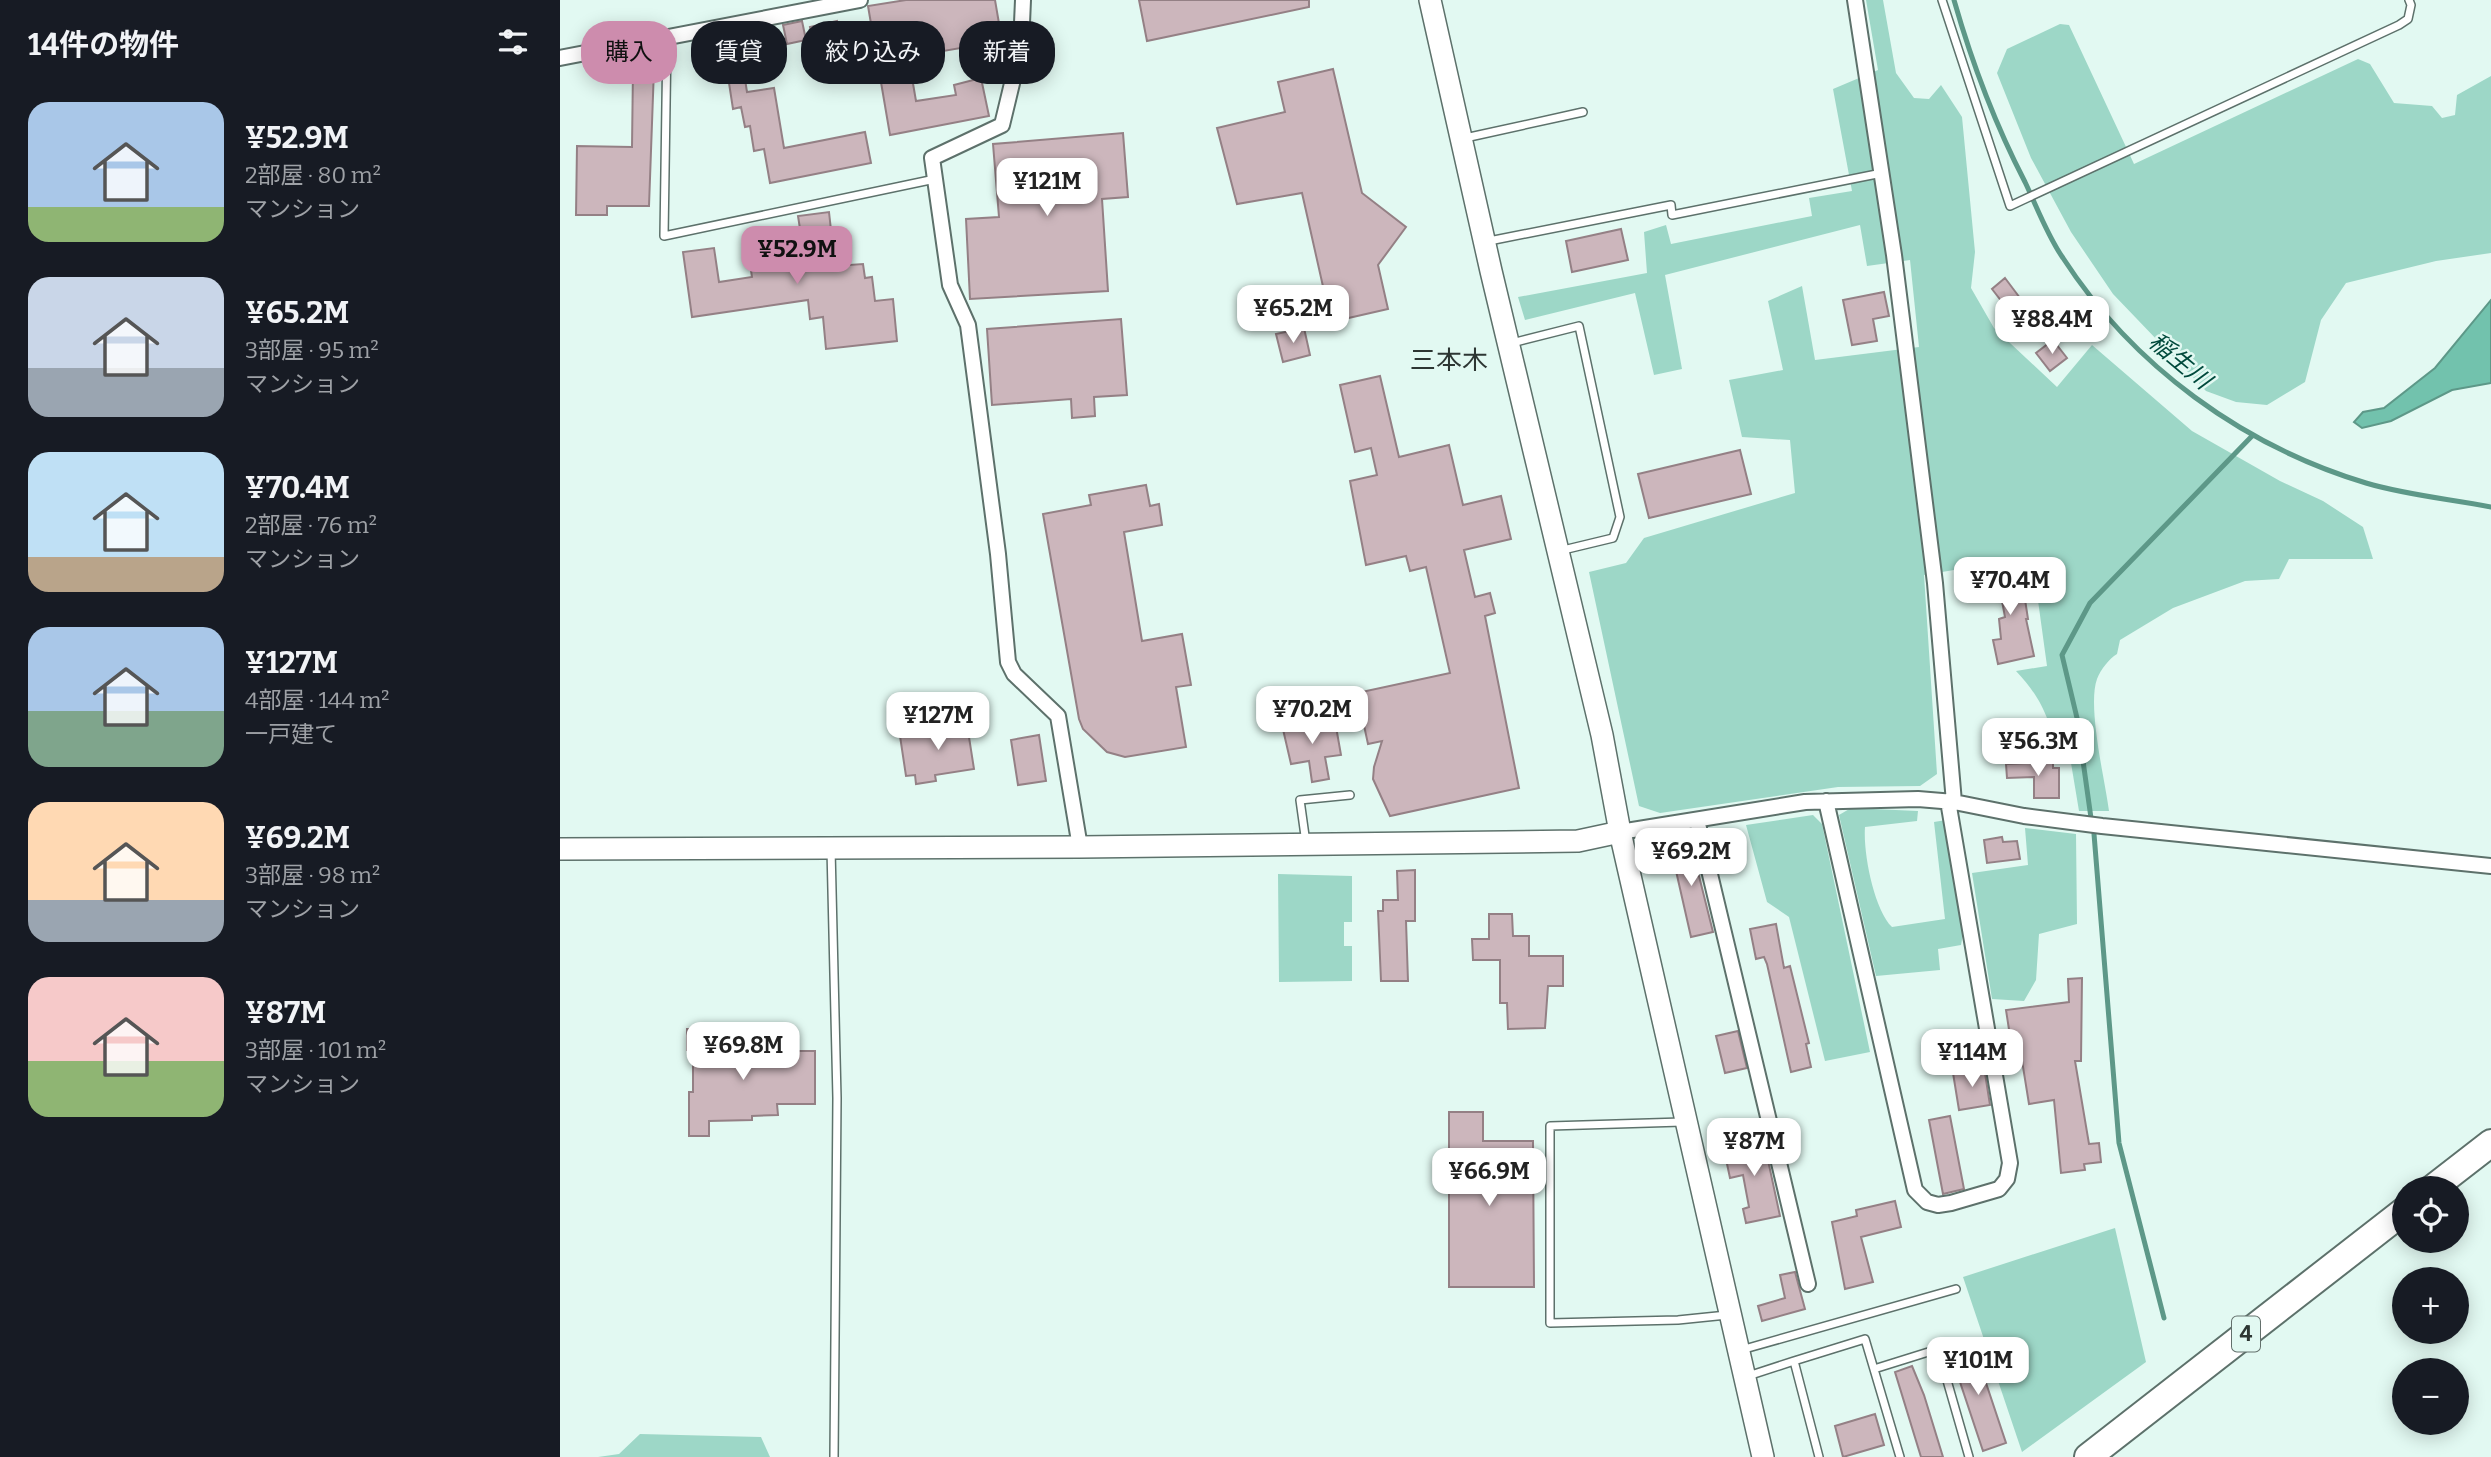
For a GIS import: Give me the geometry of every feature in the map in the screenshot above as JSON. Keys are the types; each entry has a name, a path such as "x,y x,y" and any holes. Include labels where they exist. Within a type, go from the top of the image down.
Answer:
{"highway":[{"path":"2448,1176 2491,1143"},
{"name":"4","path":"2088,1457 2392,1220"}],"street":[{"path":"677,35 860,0"},
{"path":"1023,0 1021,46 1002,125 932,158 950,285 968,325 998,554 1008,662 1014,674 1058,716 1080,847"},
{"path":"1430,0 1484,242 1602,736 1620,832 1763,1457"},
{"path":"1826,801 1915,1190 1927,1202 1938,1205 1999,1189 2007,1180 2010,1163 1951,802 1935,583 1882,173 1855,0"},
{"path":"560,58 581,54"},
{"path":"560,849 1578,841 1805,802 1919,799 2092,825 2491,866"},
{"path":"1697,820 1808,1284"}],"lane":[{"path":"1942,0 2010,206 2399,25 2408,19 2411,5 2409,0"},
{"path":"666,84 664,236 934,179"},
{"path":"1461,139 1583,112"},
{"path":"1484,242 1671,205 1672,215 1882,173"},
{"path":"1508,344 1579,326 1620,517 1613,538 1557,551"},
{"path":"1306,844 1300,800 1350,795"},
{"path":"831,846 837,1098 834,1457"},
{"path":"1686,1121 1669,1124 1550,1126 1550,1323 1678,1320 1731,1315"},
{"path":"1738,1351 1956,1289"},
{"path":"1744,1377 1866,1339 1900,1457"},
{"path":"1874,1368 1938,1349 1969,1457"},
{"path":"1794,1361 1819,1457"}],"shaded area":[{"path":"1866,0 1883,0 1896,73 1914,98 1929,99 1941,85 1962,117 1975,252 1971,288 1994,328 2057,387 2092,345 2192,431 2280,481 2323,501 2363,527 2373,559 2289,559 2279,579 2245,581 2173,608 2120,640 2117,654 2101,672 2094,691 2095,725 2109,811 2079,811 2071,763 2057,756 2044,710 2016,671 2047,666 2032,557 1924,575 1937,774 1920,786 1838,787 1660,813 1639,806 1589,572 1626,563 1644,538 1795,493 1790,440 1742,437 1729,380 1783,370 1768,301 1802,286 1815,360 1919,347 1910,260 1867,266 1860,225 1665,275 1682,369 1654,375 1635,293 1525,320 1518,297 1647,273 1644,232 1666,225 1671,244 1812,216 1809,198 1852,191 1833,89 1878,70"},
{"path":"2060,24 2069,25 2134,164 2358,59 2370,64 2394,103 2432,106 2442,118 2455,115 2457,95 2491,76 2491,253 2436,261 2346,283 2321,320 2305,382 2267,405 2236,402 2206,391 2113,294 2071,232 2031,158 1997,73 2007,49"},
{"path":"2491,300 2491,383 2452,390 2391,421 2362,428 2354,422 2363,412 2384,408 2435,368"},
{"path":"1851,808 1918,811 1917,821 1865,827 1871,880 1880,907 1892,927 1945,919 1934,822 1946,820 1963,934 1961,945 1938,949 1940,970 1876,976 1839,815"},
{"path":"1813,815 1822,824 1870,1052 1825,1061 1789,917 1767,902 1746,825"},
{"path":"2025,828 2076,834 2077,924 2039,934 2036,980 2024,1001 1992,999 1972,873 2028,865"},
{"path":"1278,874 1352,876 1352,922 1344,922 1344,946 1352,946 1352,981 1279,982"},
{"path":"2115,1228 2146,1362 2022,1452 1963,1277"},
{"path":"640,1434 761,1437 770,1457 598,1457 619,1454"}],"building":[{"path":"906,0 995,0 999,21 959,21 959,48 945,51 945,21 871,21 868,6"},
{"path":"1139,0 1309,0 1309,7 1147,41"},
{"path":"801,21 801,41 787,44 787,24"},
{"path":"1333,69 1362,193 1406,227 1378,265 1388,309 1331,322 1302,193 1237,204 1217,128 1285,112 1278,82"},
{"path":"633,84 653,84 649,206 607,206 607,215 576,215 577,146 632,147"},
{"path":"729,84 746,84 747,92 774,88 784,148 865,132 871,163 770,183 764,149 754,151 750,126 745,127 741,107 733,109"},
{"path":"881,84 913,84 916,101 956,95 954,85 959,84 982,84 989,116 890,135"},
{"path":"1123,133 1128,197 1102,199 1108,291 970,299 966,219 999,217 993,144"},
{"path":"829,212 835,266 863,264 865,278 872,277 875,301 893,299 897,341 826,349 823,317 810,319 808,300 692,317 683,252 714,248 719,282 752,277 747,243 801,235 798,216"},
{"path":"1621,229 1628,260 1572,272 1566,241"},
{"path":"2005,278 2029,310 2016,320 1992,289"},
{"path":"1884,292 1889,316 1873,319 1877,341 1852,345 1843,300"},
{"path":"1121,319 1127,395 1094,397 1095,416 1072,418 1071,399 992,405 987,329"},
{"path":"1304,328 1310,355 1283,362 1276,334"},
{"path":"2053,340 2067,358 2050,371 2036,353"},
{"path":"1380,376 1399,457 1449,445 1463,505 1501,496 1511,539 1464,550 1475,597 1490,593 1495,613 1485,616 1519,788 1390,816 1373,779 1382,741 1368,744 1357,693 1450,673 1426,567 1410,571 1406,556 1366,565 1350,481 1377,475 1371,448 1355,452 1340,385"},
{"path":"1740,450 1751,494 1649,518 1638,474"},
{"path":"1146,485 1150,506 1159,504 1162,525 1124,532 1142,641 1182,634 1191,685 1176,687 1186,747 1125,757 1107,752 1083,729 1079,719 1043,514 1091,505 1089,495"},
{"path":"2014,567 2020,594 2024,593 2026,619 2034,656 1998,664 1993,640 2001,639 1999,619 2005,617 1999,585 1981,589 1978,575"},
{"path":"966,718 974,769 935,775 936,781 916,784 915,775 906,776 900,736 945,730 943,721"},
{"path":"1312,720 1313,725 1335,721 1341,755 1325,757 1329,779 1312,782 1309,761 1291,764 1282,725"},
{"path":"1039,735 1046,781 1018,785 1011,740"},
{"path":"2053,762 2053,768 2059,768 2059,798 2034,798 2034,777 2007,778 2006,764"},
{"path":"1689,836 1713,932 1691,937 1669,840"},
{"path":"2002,837 2003,842 2017,841 2020,859 1987,863 1984,840"},
{"path":"1415,870 1415,921 1406,921 1408,981 1381,981 1378,911 1383,911 1383,900 1398,900 1397,871"},
{"path":"1489,914 1512,914 1513,936 1529,936 1529,956 1563,956 1563,986 1548,986 1545,1028 1508,1029 1507,1003 1500,1003 1500,960 1473,960 1472,939 1489,939"},
{"path":"1776,924 1784,968 1790,966 1809,1043 1806,1044 1811,1067 1791,1072 1767,964 1764,957 1756,959 1750,929"},
{"path":"2082,978 2081,1061 2075,1061 2089,1144 2099,1143 2101,1162 2084,1164 2085,1170 2061,1173 2054,1100 2029,1104 2020,1048 2012,1049 2006,1010 2069,1002 2068,979"},
{"path":"687,1029 719,1029 719,1033 731,1033 731,1067 776,1066 776,1051 815,1051 815,1104 777,1104 778,1115 752,1116 752,1120 709,1121 709,1136 689,1136 693,1050 687,1050"},
{"path":"1738,1031 1747,1068 1725,1073 1716,1036"},
{"path":"1984,1067 1990,1105 1959,1110 1953,1073"},
{"path":"1449,1112 1483,1112 1483,1141 1533,1141 1534,1287 1449,1287"},
{"path":"1950,1116 1964,1189 1943,1194 1929,1120"},
{"path":"1763,1137 1780,1216 1746,1223 1743,1209 1749,1207 1743,1175 1730,1178 1723,1145"},
{"path":"1895,1201 1901,1227 1861,1237 1873,1282 1845,1289 1832,1222 1857,1216 1856,1210"},
{"path":"1795,1272 1805,1309 1762,1321 1758,1306 1785,1298 1780,1275"},
{"path":"1973,1344 2006,1443 1983,1451 1950,1352"},
{"path":"1912,1366 1943,1457 1921,1457 1895,1372"},
{"path":"1875,1414 1884,1445 1843,1457 1835,1426"}],"waterway":[{"name":"稲生川","path":"1954,0 1994,116 2052,240 2091,297 2157,367 2235,424 2321,467 2381,487 2491,507"},
{"path":"2091,818 2077,718 2062,655 2090,603 2253,435"},
{"path":"2094,834 2119,1143 2164,1318"}],"district":[{"name":"三本木","path":"1449,360"}]}
